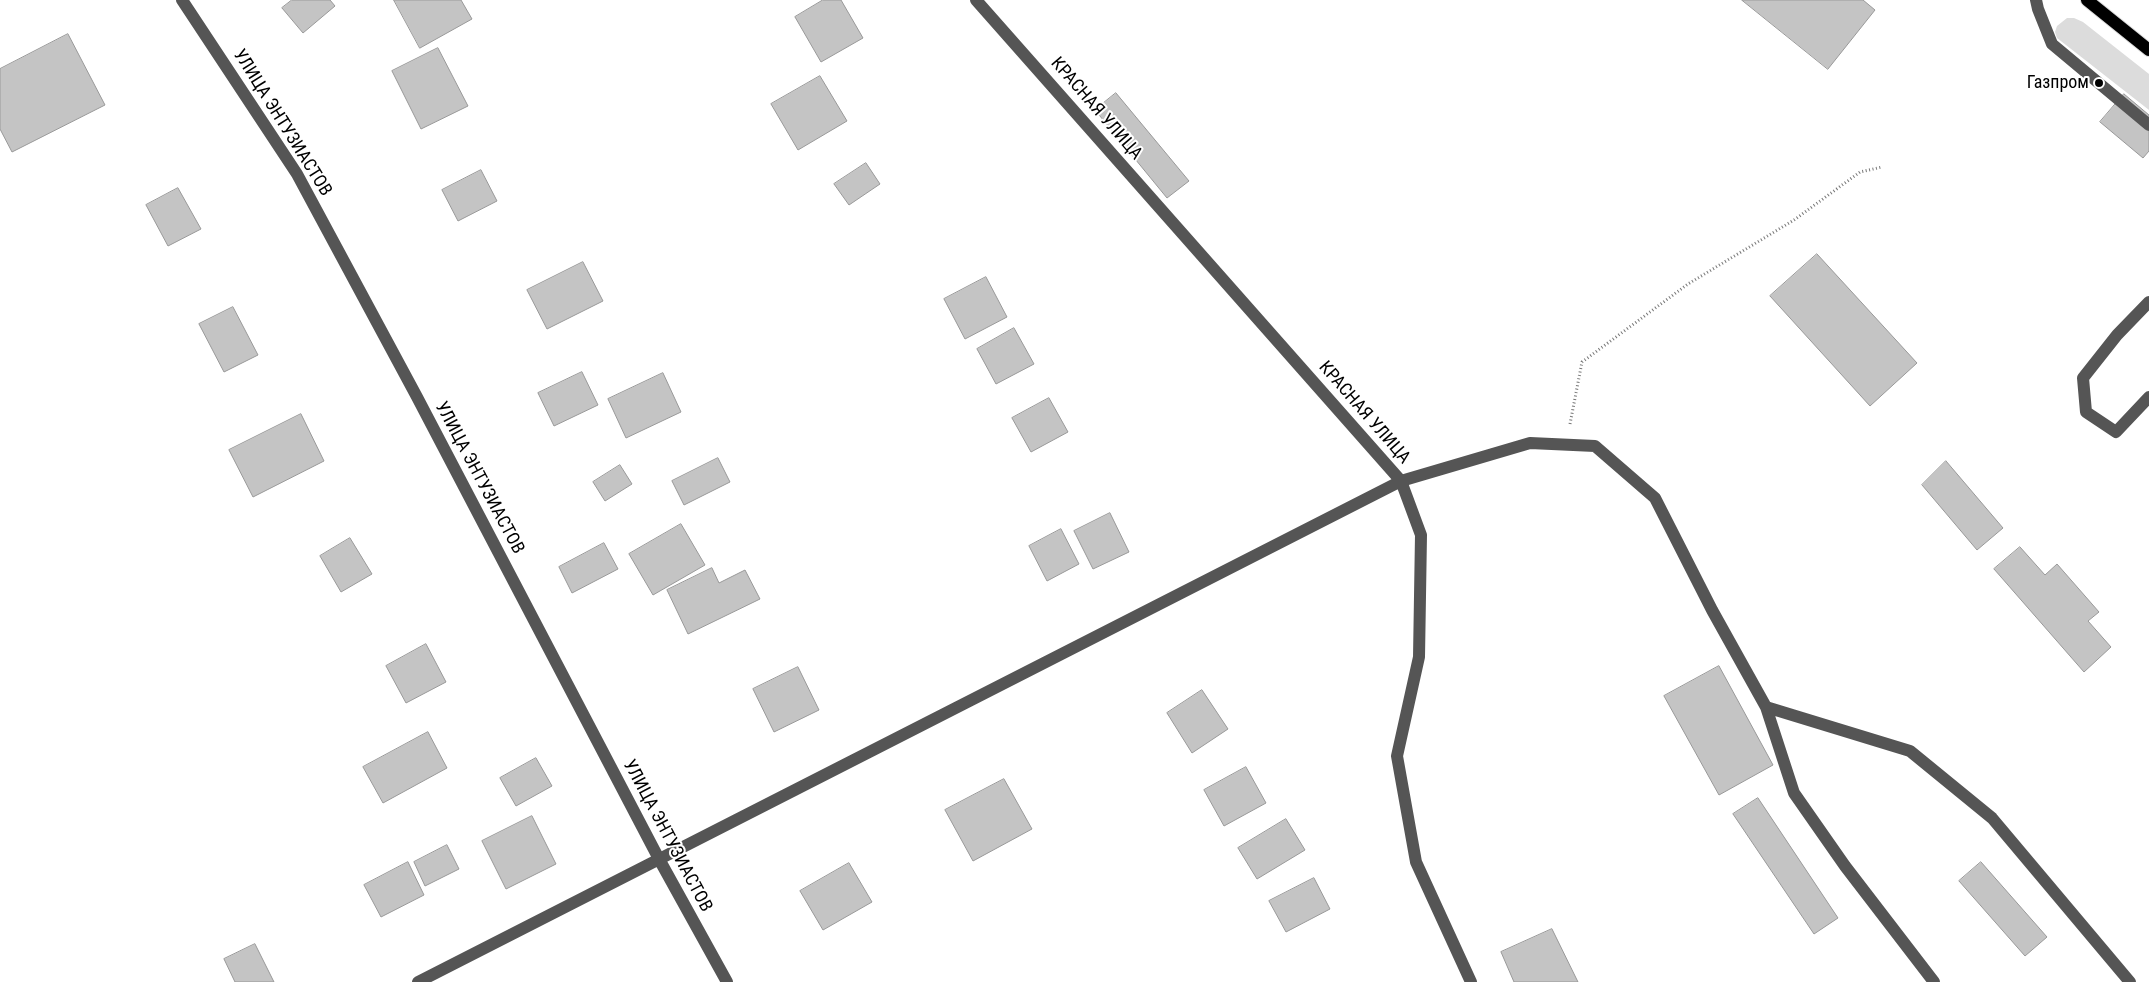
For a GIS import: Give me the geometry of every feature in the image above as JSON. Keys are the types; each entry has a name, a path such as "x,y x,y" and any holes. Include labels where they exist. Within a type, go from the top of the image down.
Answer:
{"main road":[{"path":"2087,0 2149,50"}],"street":[{"name":"УЛИЦА ЭНТУЗИАСТОВ","path":"182,0 297,174 422,406 659,859 727,982"},
{"name":"КРАСНАЯ УЛИЦА","path":"976,0 1401,481 1421,535 1421,544 1419,657 1397,756 1416,862 1471,982"},
{"path":"2036,0 2052,44 2149,125"},
{"path":"2149,302 2117,335 2083,378 2086,412 2116,432 2149,397"},
{"path":"418,982 1401,481 1530,443 1595,446 1655,498 1712,610 1766,706 1794,793 1845,866 1934,982"},
{"path":"1766,706 1910,751 1992,818 2130,982"}],"path":[{"path":"1566,445 1582,362 1688,284 1794,220 1860,172 1882,167"}],"shaded area":[{"path":"2067,18 2074,18 2083,22 2149,74 2149,110 2057,38 2055,32 2057,26"}],"building":[{"path":"292,0 330,0 335,6 303,33 282,8"},
{"path":"394,0 461,0 472,19 420,48"},
{"path":"823,0 841,0 863,38 821,62 795,17"},
{"path":"1742,0 1863,0 1875,10 1828,69"},
{"path":"68,34 105,105 12,152 0,129 0,69"},
{"path":"438,48 468,106 421,129 392,71"},
{"path":"820,76 847,121 798,150 771,104"},
{"path":"1116,93 1189,181 1167,198 1095,110"},
{"path":"2124,94 2149,115 2149,151 2143,158 2100,122"},
{"path":"866,163 880,184 849,205 834,184"},
{"path":"481,170 497,201 458,221 442,190"},
{"path":"178,188 201,229 168,246 146,205"},
{"path":"1817,254 1917,363 1870,406 1770,296"},
{"path":"583,262 603,301 547,329 527,290"},
{"path":"986,277 1007,317 965,339 944,299"},
{"path":"233,307 258,355 224,372 199,324"},
{"path":"1014,328 1034,364 996,384 977,349"},
{"path":"582,372 598,405 554,426 538,393"},
{"path":"663,373 681,412 626,438 608,399"},
{"path":"1049,398 1068,432 1031,452 1012,418"},
{"path":"301,414 324,461 253,497 229,450"},
{"path":"718,458 730,482 684,505 672,481"},
{"path":"1946,461 2003,528 1977,550 1922,485"},
{"path":"620,465 632,484 605,501 593,482"},
{"path":"1110,513 1129,552 1093,569 1074,531"},
{"path":"681,524 705,565 653,595 629,554"},
{"path":"1061,529 1079,564 1047,581 1029,546"},
{"path":"350,538 372,574 341,592 320,556"},
{"path":"604,543 618,569 572,593 559,567"},
{"path":"2020,547 2045,575 2057,564 2099,612 2088,621 2111,647 2084,672 1994,569"},
{"path":"712,568 719,583 745,570 760,599 688,634 667,590"},
{"path":"426,644 446,682 406,703 386,666"},
{"path":"1719,666 1773,765 1719,795 1664,696"},
{"path":"798,667 819,710 774,732 753,689"},
{"path":"1202,690 1228,729 1192,753 1167,713"},
{"path":"428,732 447,768 383,803 363,767"},
{"path":"536,758 552,786 516,806 500,778"},
{"path":"1246,767 1266,803 1224,826 1204,790"},
{"path":"1004,779 1032,829 973,861 945,810"},
{"path":"1758,798 1838,918 1814,934 1733,814"},
{"path":"532,816 556,864 506,889 482,841"},
{"path":"1286,819 1305,850 1257,879 1238,848"},
{"path":"447,845 459,869 425,886 414,862"},
{"path":"408,862 424,895 381,917 364,885"},
{"path":"1981,862 2047,937 2025,956 1959,881"},
{"path":"849,863 872,902 823,930 800,891"},
{"path":"1314,878 1330,909 1286,932 1269,901"},
{"path":"1552,929 1578,982 1514,982 1501,952"},
{"path":"255,944 274,982 235,982 224,959"}],"place":[{"name":"Газпром","path":"2099,83"}]}
